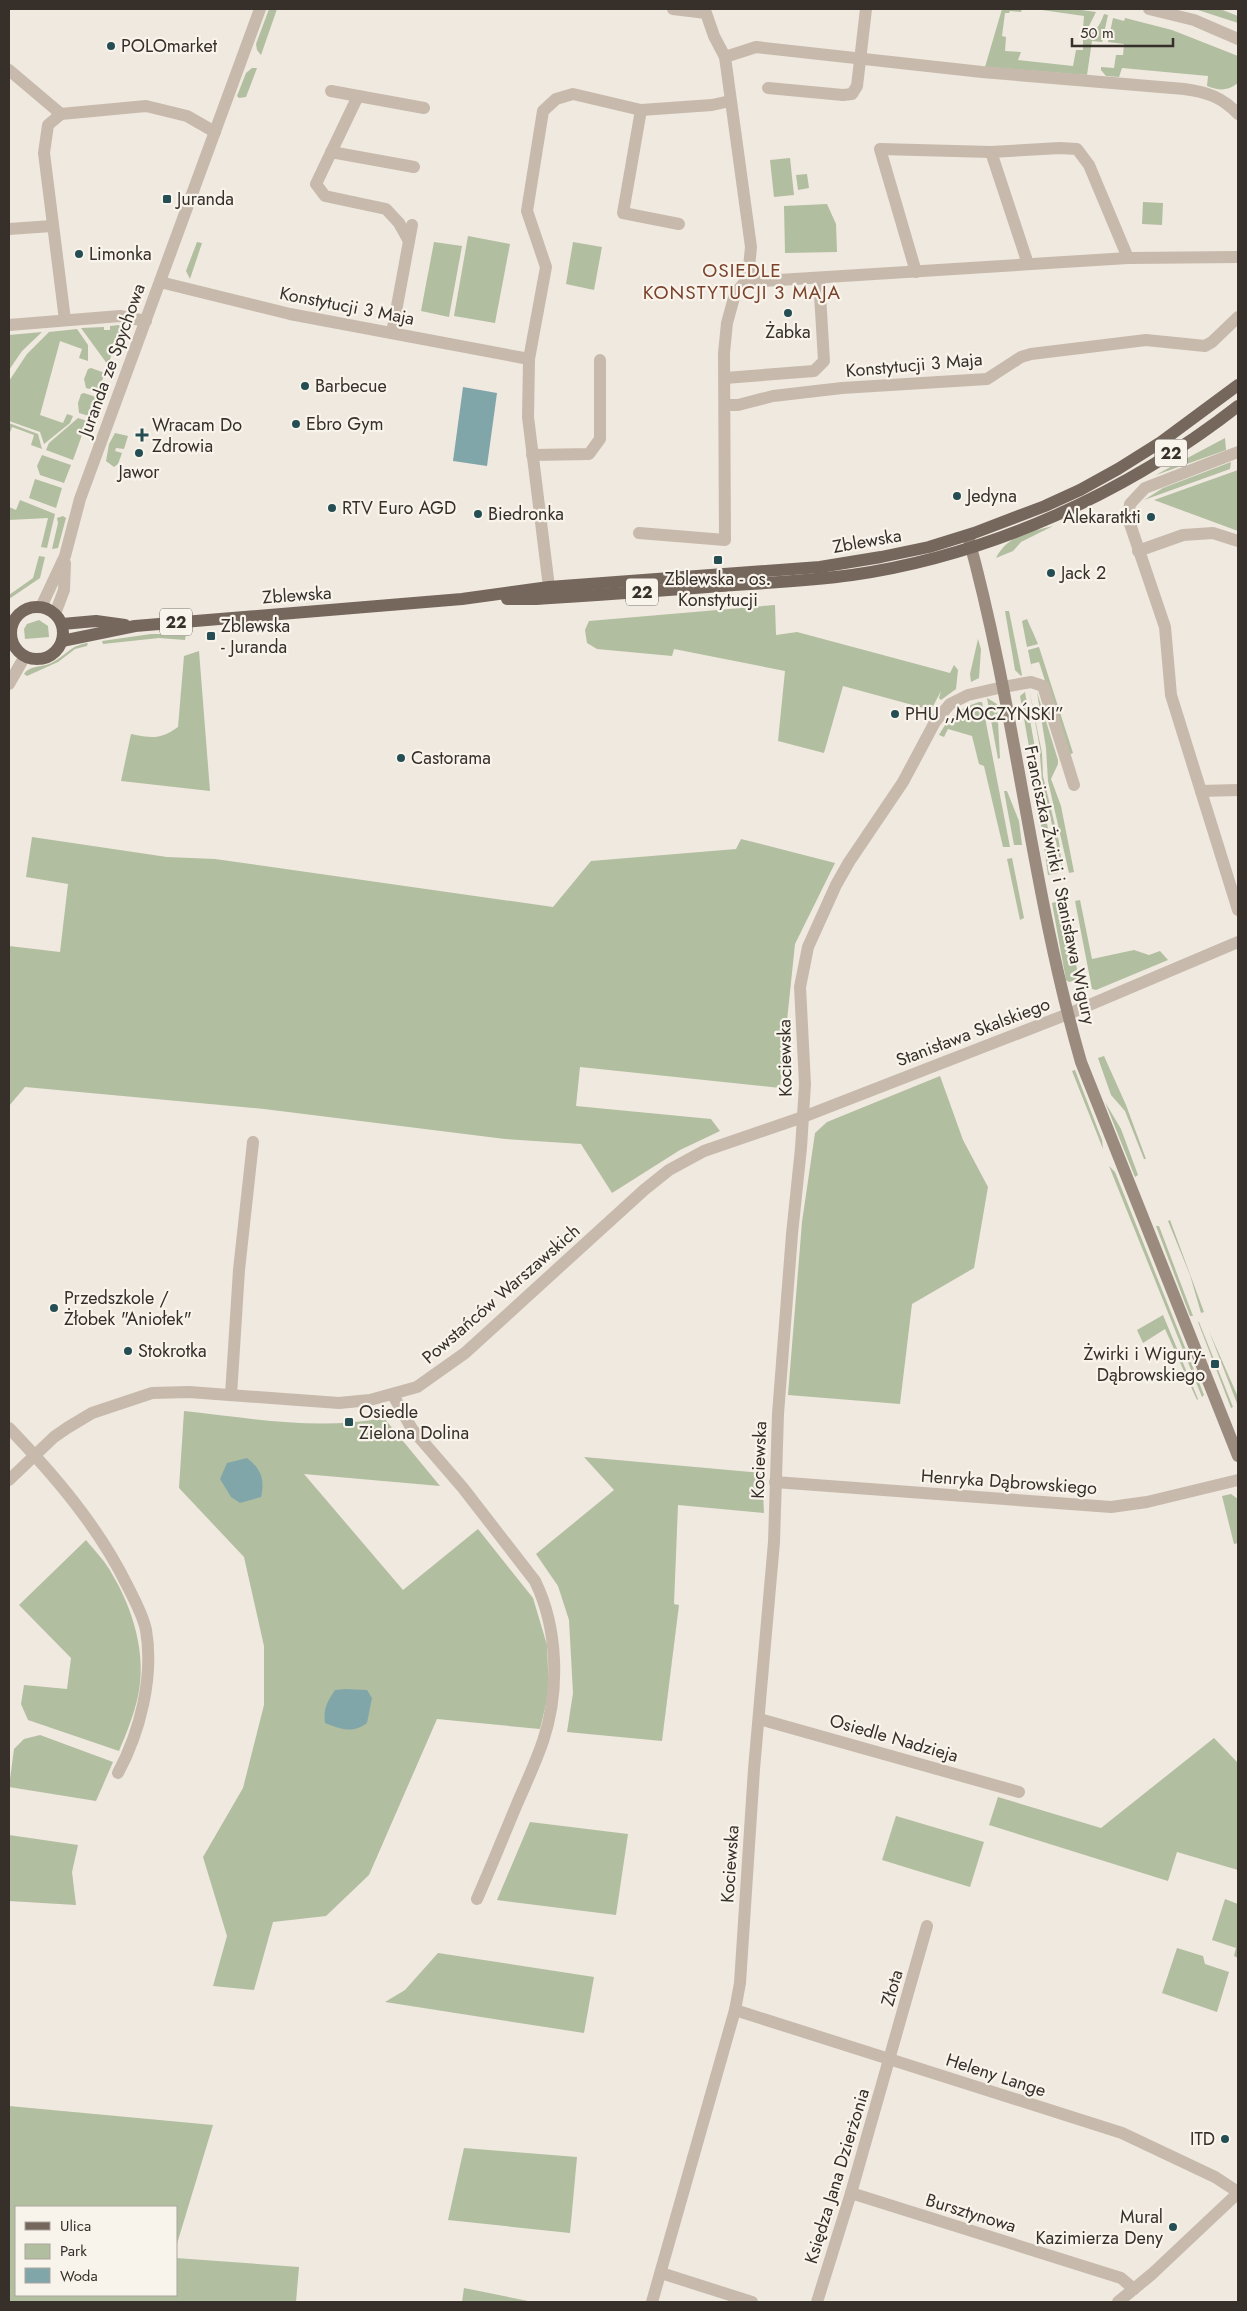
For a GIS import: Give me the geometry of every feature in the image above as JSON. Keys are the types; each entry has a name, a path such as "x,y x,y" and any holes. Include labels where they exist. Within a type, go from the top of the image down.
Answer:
{"main road":[{"name":"Zblewska","path":"462,599 536,599 822,578 852,575 918,562 1045,506 1118,469 1183,427 1238,385"},
{"name":"Zblewska","path":"62,641 135,626 462,599 549,587 820,567 969,541 1056,515 1099,494 1187,443 1238,406"},
{"name":"Franciszka Żwirki i Stanisława Wigury","path":"969,541 1003,687 1056,966 1081,1062 1238,1456"},
{"path":"25,656 11,645 10,626 15,617 22,611 32,607 41,607"},
{"name":"22","path":"41,607 58,619"},
{"name":"Zblewska","path":"58,619 135,626"},
{"path":"58,619 62,641"},
{"name":"22","path":"25,656 34,659 51,655 62,641"}],"street":[{"name":"Juranda ze Spychowa","path":"41,607 65,556 80,499 260,9"},
{"path":"639,533 725,540 727,323 735,294 748,278 751,247 725,57 714,36 706,13 673,9"},
{"path":"768,88 843,95 852,94 857,86 866,9"},
{"path":"1149,9 1194,20 1238,39"},
{"path":"725,57 756,47 859,59 1184,89 1217,97 1228,103 1238,114"},
{"path":"9,70 61,114"},
{"path":"331,90 424,108"},
{"path":"549,587 528,418 529,359 546,267 527,211 543,111 556,99 573,94 641,110 712,105 730,101"},
{"path":"358,96 316,184 325,196 386,209 399,223 409,241"},
{"path":"65,320 44,153 48,125 61,114 146,106 187,116 215,132"},
{"path":"641,110 623,213 679,224"},
{"path":"916,272 880,148 991,152 1060,148 1077,150 1088,165 1128,258"},
{"path":"331,152 414,167"},
{"path":"991,152 1028,264"},
{"path":"392,333 412,225"},
{"path":"9,229 52,226"},
{"path":"748,278 762,281 1128,258 1238,257"},
{"path":"725,378 814,371 824,361 819,278"},
{"name":"Konstytucji 3 Maja","path":"160,282 290,314 529,359"},
{"path":"9,325 127,316 146,321"},
{"name":"Konstytucji 3 Maja","path":"726,405 738,405 773,396 842,388 986,379 1021,357 1031,354 1146,340 1204,346 1212,342 1238,317"},
{"path":"532,455 589,454 600,439 600,360"},
{"path":"1238,452 1145,488 1130,504 1128,518 1165,627 1171,695 1238,910"},
{"path":"1138,551 1182,535 1213,533 1238,541"},
{"name":"Juranda ze Spychowa","path":"58,619 64,590 65,556"},
{"path":"9,684 25,656"},
{"name":"Kociewska","path":"652,2302 735,2010 740,1983 774,1542 775,1482 791,1244 805,1084 800,987 808,947 836,885 858,847 903,782 936,722 950,704 968,695 1003,687 1031,682 1043,686 1074,785"},
{"path":"1200,791 1238,790"},
{"name":"Stanisława Skalskiego","path":"802,1117 1068,1014 1238,942"},
{"name":"Powstańców Warszawskich","path":"9,1480 67,1428 92,1413 120,1402 152,1393 189,1392 339,1403 393,1395 417,1387 465,1353 644,1190 669,1170 704,1150 802,1117"},
{"path":"231,1395 239,1270 253,1142"},
{"path":"393,1395 412,1429 463,1488 530,1574 543,1597 550,1627 554,1661 552,1700 543,1740 478,1898"},
{"path":"9,1428 35,1455 87,1519 117,1564 134,1598 146,1629 148,1657 144,1695 126,1758 118,1773"},
{"name":"Henryka Dąbrowskiego","path":"775,1482 1110,1507 1147,1502 1238,1480"},
{"name":"Osiedle Nadzieja","path":"759,1719 1019,1792"},
{"name":"Złota","path":"890,2059 928,1926"},
{"name":"Heleny Lange","path":"735,2010 1122,2133 1215,2177 1238,2192"},
{"name":"Księdza Jana Dzierżonia","path":"817,2302 890,2059"},
{"path":"1118,2302 1134,2290 1238,2192"},
{"name":"Bursztynowa","path":"851,2193 1121,2278 1134,2290"},
{"path":"660,2273 752,2302"}],"green space":[{"path":"269,9 277,9 261,55 257,50 256,44"},
{"path":"1002,9 1022,9 1021,12 1010,11 1005,13 1002,36 1006,37 1005,51 1021,52 1018,60 1073,66 1076,50 1083,50 1083,37 1097,28 1104,14 1108,15 1102,42 1092,41 1087,75 985,67"},
{"path":"1035,9 1074,9 1096,12 1088,28 1083,28 1084,16"},
{"path":"1195,9 1220,9 1238,16 1238,23"},
{"path":"1113,18 1124,21 1125,18 1172,30 1238,56 1238,83 1227,89 1216,89 1207,86 1208,76 1122,68 1119,77 1106,76 1101,67 1114,68 1116,55 1123,55 1124,44 1108,42"},
{"path":"252,68 257,68 246,97 239,98 237,96 246,73"},
{"path":"790,158 794,195 774,197 770,160"},
{"path":"807,174 809,188 798,190 796,175"},
{"path":"1143,202 1163,203 1162,225 1142,224"},
{"path":"827,204 836,224 837,252 785,253 784,206"},
{"path":"468,236 510,244 495,323 454,316"},
{"path":"197,242 202,243 190,279 186,271"},
{"path":"434,242 462,246 449,317 421,311"},
{"path":"573,242 602,247 594,290 566,284"},
{"path":"119,325 121,328 108,365 81,328 104,327 104,330 110,330 110,326"},
{"path":"77,329 88,345 88,361 79,358 82,349 60,341 40,415 63,423 67,414 73,416 70,423 44,444 40,432 9,421 9,381 27,354 49,332"},
{"path":"42,332 22,351 9,370 9,335"},
{"path":"91,368 105,373 98,391 86,388 84,379 88,369"},
{"path":"84,393 96,397 89,416 79,413 78,403 81,394"},
{"path":"78,418 87,421 73,460 46,450 49,443"},
{"path":"9,423 38,434 42,449 31,445 34,435 12,427 9,435"},
{"path":"115,433 128,436 124,449 116,448 115,451 122,453 118,464 114,467 106,461 109,444"},
{"path":"1225,438 1226,450 1156,475 1163,471"},
{"path":"42,455 71,465 64,483 40,475 37,466"},
{"path":"1231,462 1230,469 1144,500 1163,488"},
{"path":"1238,470 1238,531 1154,500"},
{"path":"35,479 62,488 56,508 29,498"},
{"path":"20,500 55,514 47,548 41,547 48,518 9,520 9,507 16,510"},
{"path":"63,516 66,518 58,548 52,549 58,523 57,518"},
{"path":"1053,526 1021,542 1013,551 996,558 1001,550 1013,539"},
{"path":"39,556 45,557 40,578 9,599 9,595 33,578"},
{"path":"775,605 776,635 797,632 950,673 954,665 958,670 956,689 941,700 939,698 941,691 931,710 843,686 824,753 778,741 785,671 674,649 672,656 597,649 587,643 585,630 589,621"},
{"path":"1005,611 1009,611 1021,676 1015,670"},
{"path":"1027,619 1038,644 1027,647 1022,621"},
{"path":"39,620 48,626 49,637 25,639 24,629 27,624"},
{"path":"151,634 186,634 185,640 159,638 103,644 102,641"},
{"path":"978,639 981,649 979,678 971,682 970,674"},
{"path":"88,643 87,646 75,649 58,662 27,676 24,674 34,667 53,662 77,646"},
{"path":"1039,647 1073,753 1069,755 1039,662 1031,664 1032,670 1028,650"},
{"path":"199,651 210,791 121,781 131,734 156,737 178,727 184,656"},
{"path":"1029,688 1042,753 1043,776 1059,842 1063,873 1042,781 1039,743"},
{"path":"1025,692 1035,748 1037,779 1058,873 1048,875 1034,775 1020,696"},
{"path":"1037,692 1058,760 1051,779 1061,806 1074,872 1069,873 1048,781 1046,748"},
{"path":"987,698 997,704 1000,758 998,759"},
{"path":"982,702 1010,847 1003,847 984,766 979,764 972,736 948,729 944,737 939,735 956,714 966,707"},
{"path":"1004,791 1007,791 1019,821 1022,845 1014,845"},
{"path":"32,837 167,857 215,859 553,907 591,861 736,849 741,839 835,863 795,944 780,1088 580,1067 576,1106 711,1119 720,1131 680,1150 612,1193 581,1144 505,1139 264,1109 25,1087 9,1106 9,946 60,952 68,884 26,877"},
{"path":"1012,858 1024,918 1020,920 1007,859"},
{"path":"1063,900 1079,979 1069,982 1066,980 1052,903"},
{"path":"1080,900 1092,959 1134,950 1149,955 1160,951 1168,960 1096,990 1092,989 1075,901"},
{"path":"1104,1056 1126,1105 1146,1159 1144,1159 1125,1111 1111,1095 1098,1058"},
{"path":"1075,1070 1102,1140 1103,1149 1072,1071"},
{"path":"940,1076 963,1140 988,1187 974,1268 912,1304 900,1404 788,1395 802,1222 815,1133 827,1122"},
{"path":"1105,1102 1121,1129 1138,1175 1135,1177"},
{"path":"1109,1166 1115,1172 1204,1395 1202,1397"},
{"path":"1170,1220 1204,1312 1201,1313 1190,1275 1168,1221"},
{"path":"1156,1226 1159,1226 1193,1316 1190,1316"},
{"path":"1163,1315 1197,1400 1165,1329 1143,1343 1137,1330"},
{"path":"1198,1322 1233,1407 1231,1408"},
{"path":"1209,1331 1238,1397 1238,1406"},
{"path":"184,1411 259,1420 309,1423 359,1422 384,1418 440,1486 304,1474 403,1590 478,1529 533,1598 547,1645 549,1692 540,1729 437,1719 369,1875 326,1916 273,1922 254,1990 213,1986 227,1936 203,1857 243,1788 264,1705 264,1646 244,1557 179,1488"},
{"path":"584,1457 762,1473 764,1513 678,1505 674,1604 679,1605 662,1741 567,1732 573,1693 569,1620 558,1586 536,1554 614,1490"},
{"path":"1231,1494 1238,1499 1238,1543 1234,1544 1222,1496"},
{"path":"86,1540 107,1565 120,1588 132,1617 139,1649 141,1665 138,1696 119,1751 28,1720 21,1704 24,1685 67,1689 71,1658 19,1605"},
{"path":"40,1735 113,1762 96,1801 9,1787 14,1749 24,1739"},
{"path":"1214,1738 1238,1763 1238,1870 1177,1852 1168,1881 989,1825 998,1797 1101,1828"},
{"path":"896,1816 984,1842 970,1887 882,1860"},
{"path":"530,1822 628,1834 616,1915 497,1900"},
{"path":"9,1835 78,1845 72,1872 76,1905 9,1901"},
{"path":"1225,1899 1238,1904 1238,1958 1234,1956 1236,1948 1212,1940"},
{"path":"1177,1948 1203,1956 1205,1964 1229,1972 1217,2012 1162,1993"},
{"path":"438,1953 594,1977 584,2033 385,2002 405,1990"},
{"path":"9,2106 213,2125 178,2240 178,2206 15,2206 15,2296 178,2296 178,2258 299,2267 296,2302 9,2302"},
{"path":"464,2148 577,2157 570,2233 448,2220"},
{"path":"464,2288 533,2302 462,2302"}],"water":[{"path":"463,387 497,393 487,466 453,461"},
{"path":"247,1458 259,1470 262,1480 262,1491 261,1497 240,1503 231,1497 220,1479 227,1463"},
{"path":"335,1690 367,1690 372,1698 367,1723 356,1728 341,1729 325,1723 325,1710"}],"place":[{"name":"POLOmarket","path":"111,46"},
{"name":"Juranda","path":"167,199"},
{"name":"Limonka","path":"79,254"},
{"name":"Żabka","path":"788,313"},
{"name":"Barbecue","path":"305,386"},
{"name":"Ebro Gym","path":"296,424"},
{"name":"Wracam Do Zdrowia","path":"142,435"},
{"name":"Jawor","path":"139,453"},
{"name":"Jedyna","path":"957,496"},
{"name":"RTV Euro AGD","path":"332,508"},
{"name":"Biedronka","path":"478,514"},
{"name":"Alekaratkti","path":"1151,517"},
{"name":"Zblewska - os. Konstytucji","path":"718,560"},
{"name":"Jack 2","path":"1051,573"},
{"name":"Zblewska - Juranda","path":"211,636"},
{"name":"PHU ,,MOCZYŃSKI”","path":"895,714"},
{"name":"Castorama","path":"401,758"},
{"name":"Przedszkole / Żłobek \"Aniołek\"","path":"54,1308"},
{"name":"Stokrotka","path":"128,1351"},
{"name":"Żwirki i Wigury- Dąbrowskiego","path":"1215,1364"},
{"name":"Osiedle Zielona Dolina","path":"349,1422"},
{"name":"ITD","path":"1225,2139"},
{"name":"Mural Kazimierza Deny","path":"1173,2227"}],"district":[{"name":"OSIEDLE KONSTYTUCJI 3 MAJA","path":"742,281"}]}
